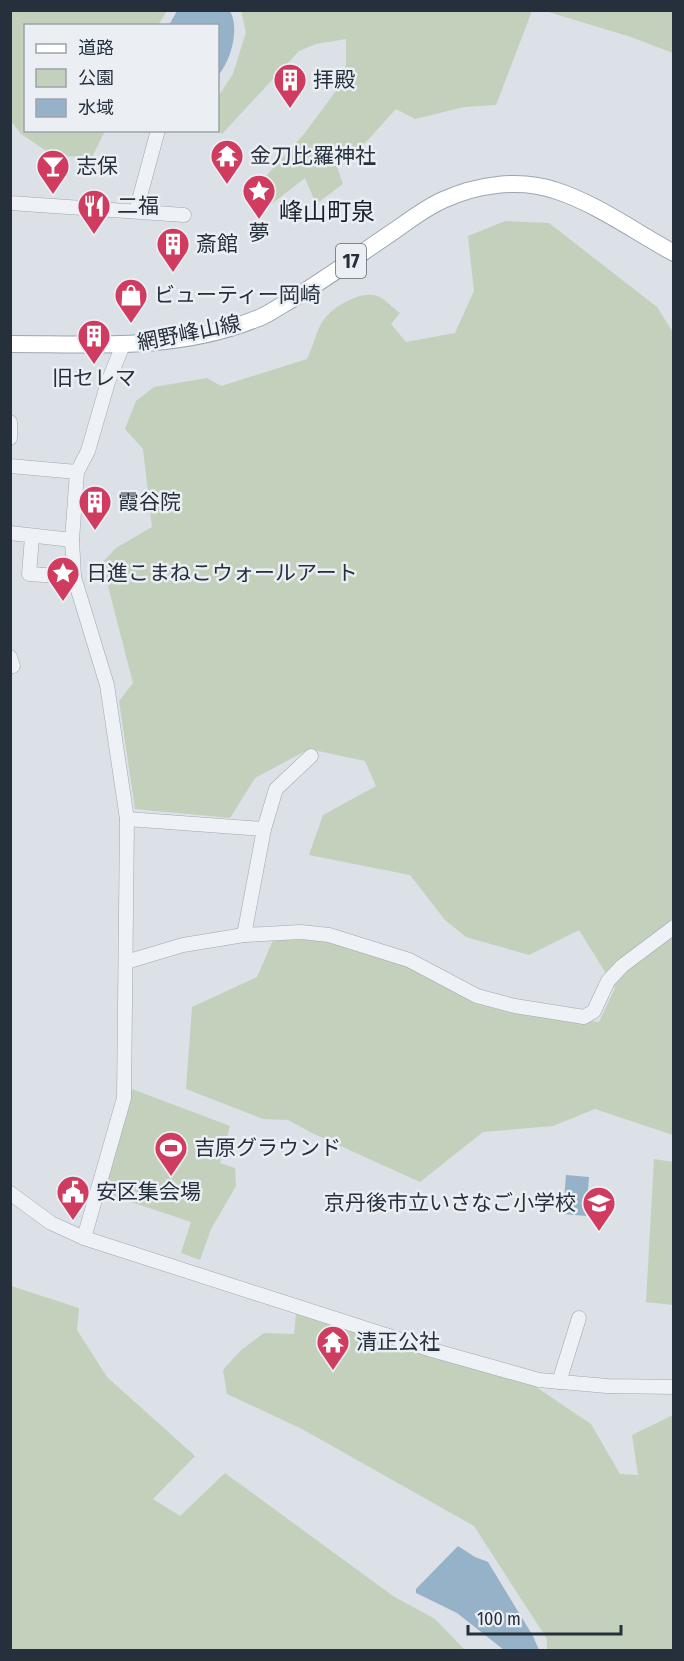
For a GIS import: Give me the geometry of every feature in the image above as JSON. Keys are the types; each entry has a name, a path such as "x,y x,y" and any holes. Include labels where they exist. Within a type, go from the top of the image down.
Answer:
{"main road":[{"name":"網野峰山線","path":"10,344 123,345 175,341 224,331 259,318 309,290 426,209 459,194 493,186 534,184 553,189 576,198 674,254"}],"street":[{"path":"136,211 157,132"},
{"path":"10,203 184,215"},
{"path":"84,1238 124,1098 127,819 107,685 74,577 72,540 76,472 88,451 108,382 123,345"},
{"path":"10,422 10,438"},
{"path":"10,466 76,472"},
{"path":"10,533 72,540"},
{"path":"32,537 29,574 74,577"},
{"path":"10,657 13,666 10,666"},
{"path":"244,935 264,829 276,789 311,756"},
{"path":"127,819 264,829"},
{"path":"126,962 183,945 244,935 301,932 329,934 409,960 477,996 515,1006 584,1017 594,1011 608,981 622,966 674,927"},
{"path":"10,1193 51,1223 84,1238 432,1350 539,1380 646,1388 674,1387"},
{"path":"559,1382 579,1318"}],"green space":[{"path":"241,10 532,11 496,105 464,107 415,119 396,109 367,141 336,164 343,184 316,204 305,178 273,203 256,211 248,196 304,134 341,84 346,64 346,39 316,44 299,51 222,134 219,131 219,95 233,74 246,32"},
{"path":"10,11 167,11 159,24 24,24 24,132 104,132 92,157 54,156 21,134 11,121"},
{"path":"545,11 673,11 673,53 631,37"},
{"path":"505,221 549,223 657,307 674,334 673,1135 595,1109 553,1126 483,1132 420,1182 288,1120 263,1119 186,1089 192,1007 257,977 274,938 328,938 407,963 474,1003 512,1013 599,1022 615,988 579,930 529,955 466,937 445,920 410,875 309,855 323,815 376,786 365,761 309,749 255,778 230,818 135,809 119,701 133,683 102,563 116,548 152,527 143,449 125,429 136,401 154,387 207,378 221,386 307,359 325,318 345,302 362,296 380,297 400,313 391,324 406,342 455,333 474,291 468,236"},
{"name":"吉原グラウンド","path":"132,1089 230,1126 220,1163 235,1168 236,1186 211,1229 200,1260 181,1253 191,1222 101,1192"},
{"path":"654,1159 673,1162 673,1305 646,1302"},
{"path":"11,1286 79,1308 77,1330 107,1377 195,1456 153,1499 180,1516 225,1473 393,1596 435,1619 465,1650 11,1650"},
{"path":"296,1314 411,1351 533,1385 591,1424 620,1474 638,1475 632,1435 673,1415 673,1650 547,1650 547,1639 474,1526 302,1429 227,1394 223,1370 240,1351 264,1333 294,1334"}],"water":[{"path":"177,11 230,11 234,26 233,44 227,62 219,75 219,24 170,24"},
{"path":"566,1175 589,1177 586,1216 563,1214"},
{"path":"458,1546 488,1562 533,1636 539,1650 504,1650 457,1613 416,1593 416,1589"}],"place":[{"name":"拝殿","path":"290,109"},
{"name":"金刀比羅神社","path":"227,185"},
{"name":"志保","path":"53,195"},
{"name":"夢","path":"259,220"},
{"name":"二福","path":"94,235"},
{"name":"斎館","path":"173,273"},
{"name":"ビューティー岡崎","path":"131,324"},
{"name":"旧セレマ","path":"94,365"},
{"name":"霞谷院","path":"95,531"},
{"name":"日進こまねこウォールアート","path":"63,602"},
{"name":"吉原グラウンド","path":"171,1177"},
{"name":"安区集会場","path":"73,1221"},
{"name":"京丹後市立いさなご小学校","path":"599,1232"},
{"name":"清正公社","path":"333,1371"}],"district":[{"name":"峰山町泉","path":"327,212"}]}
